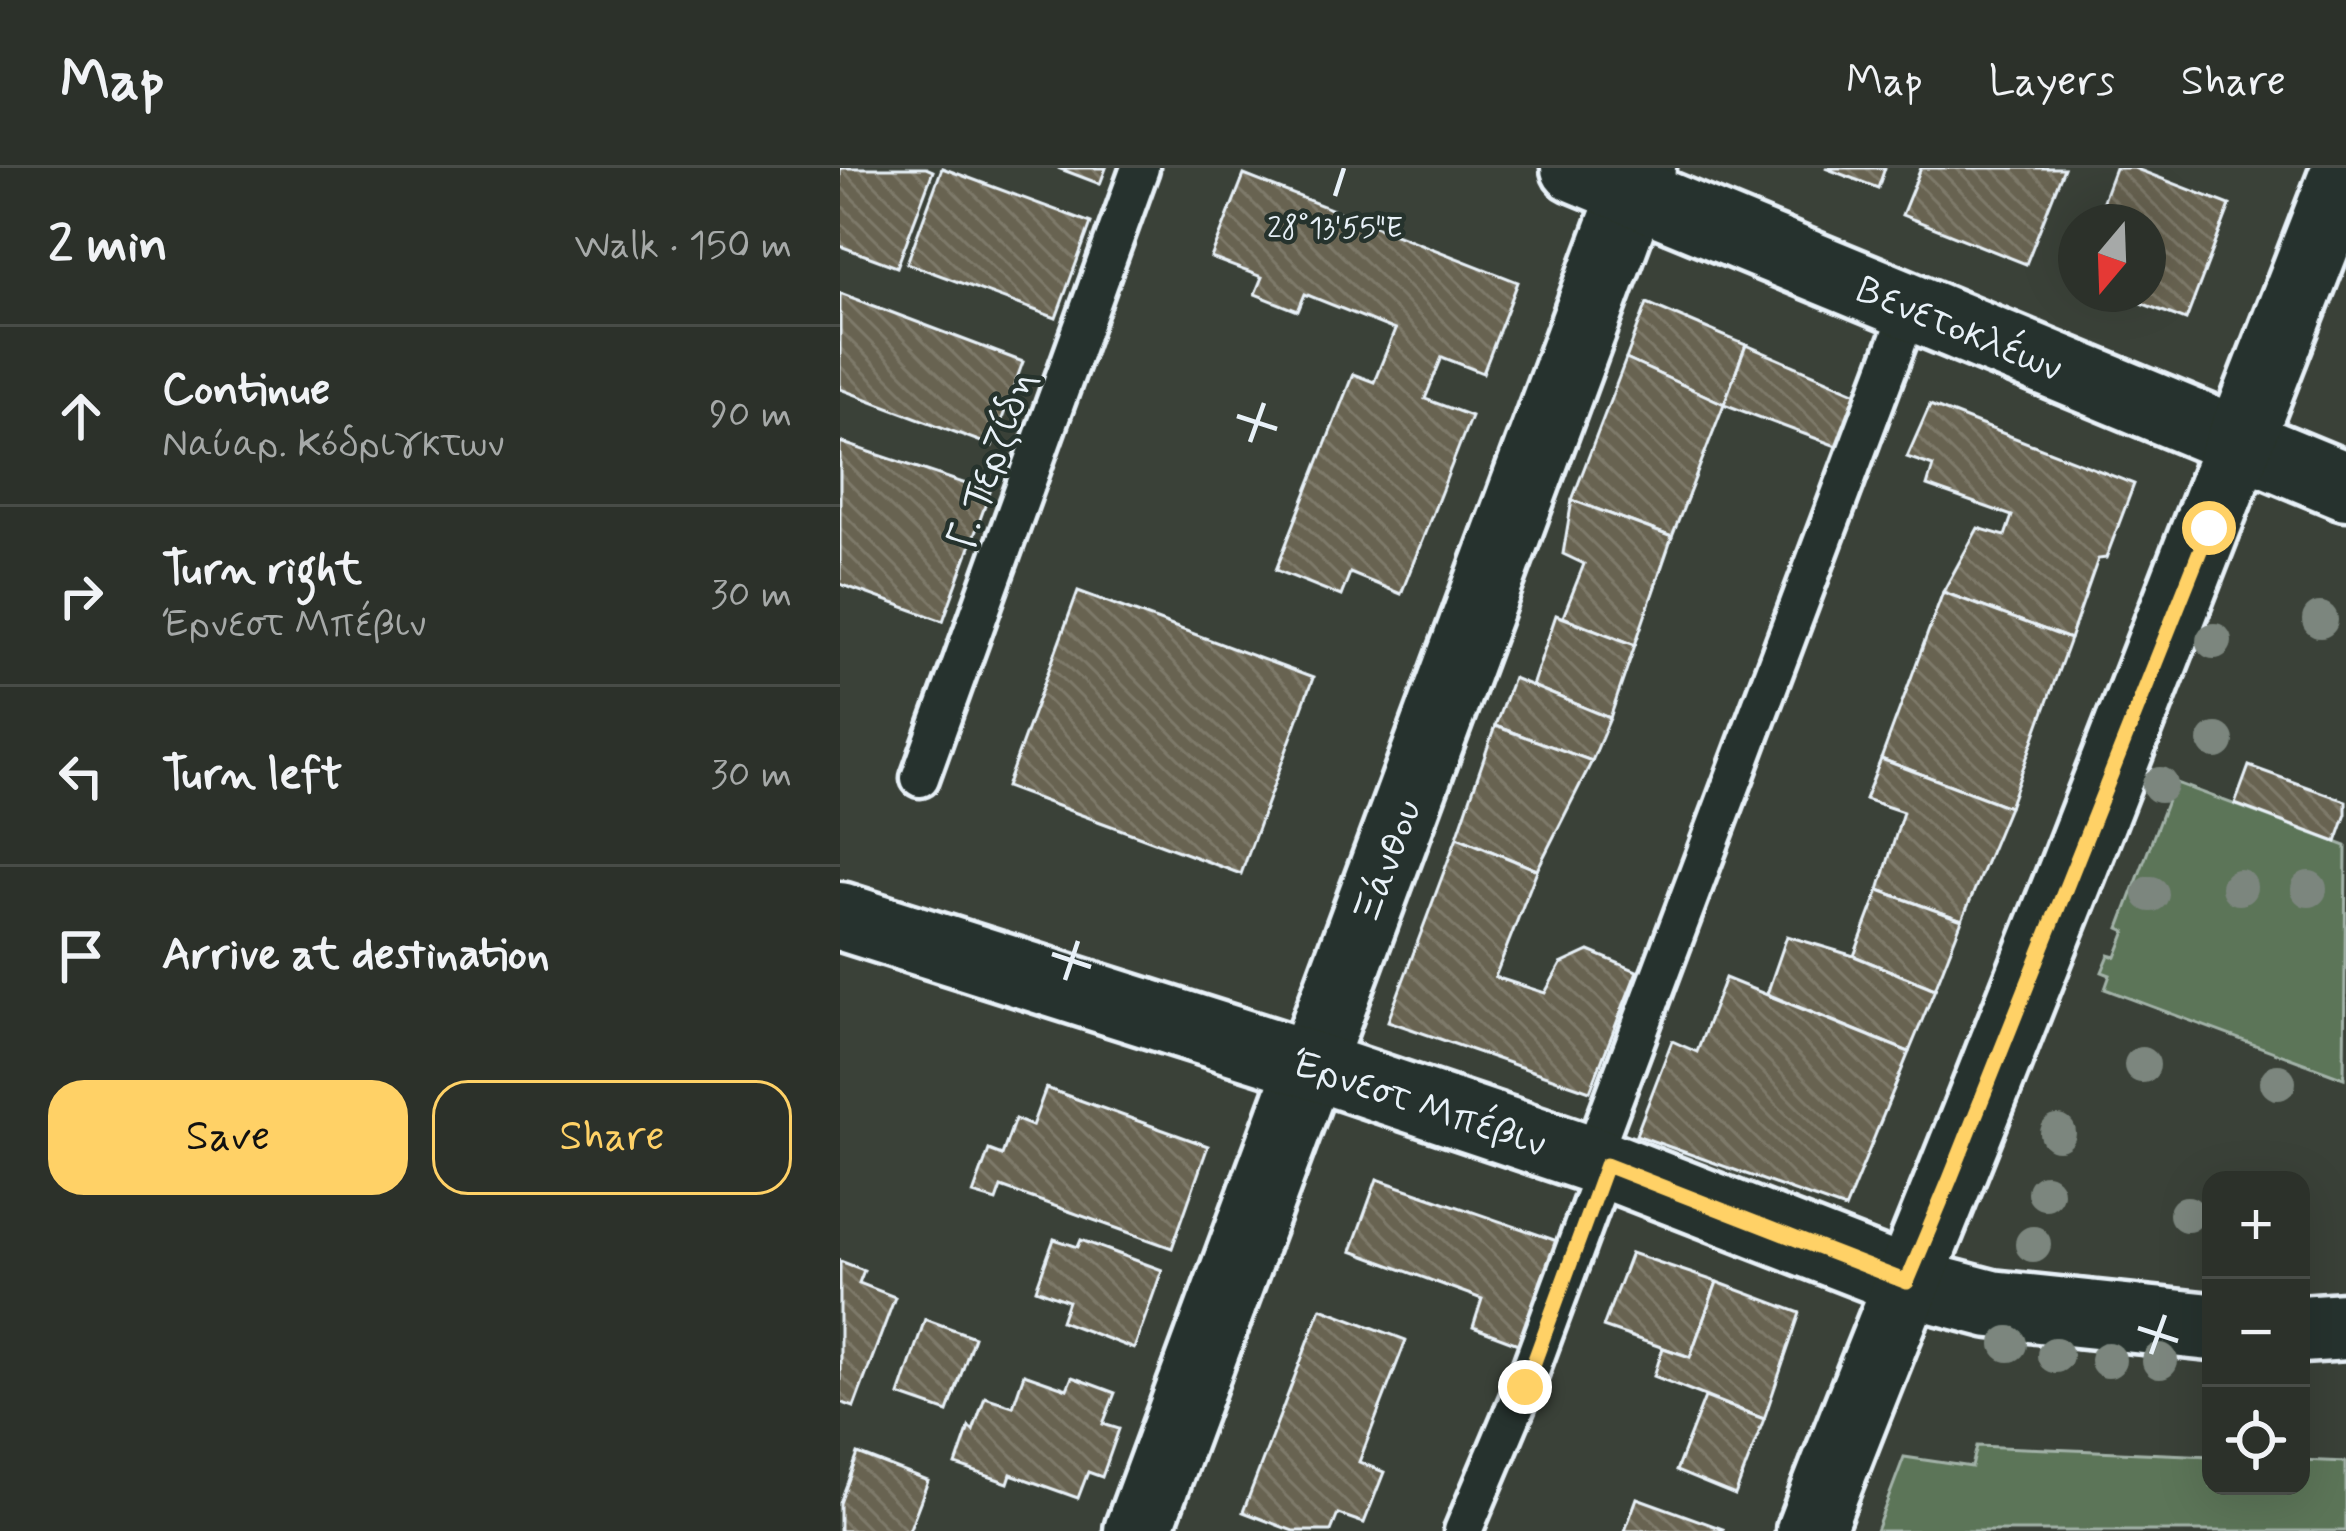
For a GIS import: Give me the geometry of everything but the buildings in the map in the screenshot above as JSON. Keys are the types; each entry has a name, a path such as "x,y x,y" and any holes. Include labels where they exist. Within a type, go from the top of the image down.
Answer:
{"street":[{"path":"1810,1531 2346,168"},
{"name":"Βενετοκλέων","path":"1617,176 1911,306 2346,486"},
{"name":"Ξάνθου","path":"1138,1531 1311,1065 1617,176"},
{"name":"Έρνεστ Μπέβιν","path":"840,916 1311,1065 1598,1162 1907,1282 1990,1304 2202,1326"},
{"path":"2310,1328 2346,1326"}],"lane":[{"name":"Γ. Τερζίδη","path":"920,778 1140,168"},
{"path":"1463,1531 1525,1387 1598,1162 1911,306"}],"green space":[{"path":"2174,782 2346,846 2344,1078 2105,989 2110,975 2102,972 2109,955 2116,957 2126,931 2119,928"},
{"path":"1977,1446 2202,1456 2202,1495 2310,1495 2310,1460 2346,1462 2346,1531 1876,1531 1904,1457 1972,1467"}],"route":[{"path":"1525,1387 1606,1165 1907,1282 2209,528"}]}
